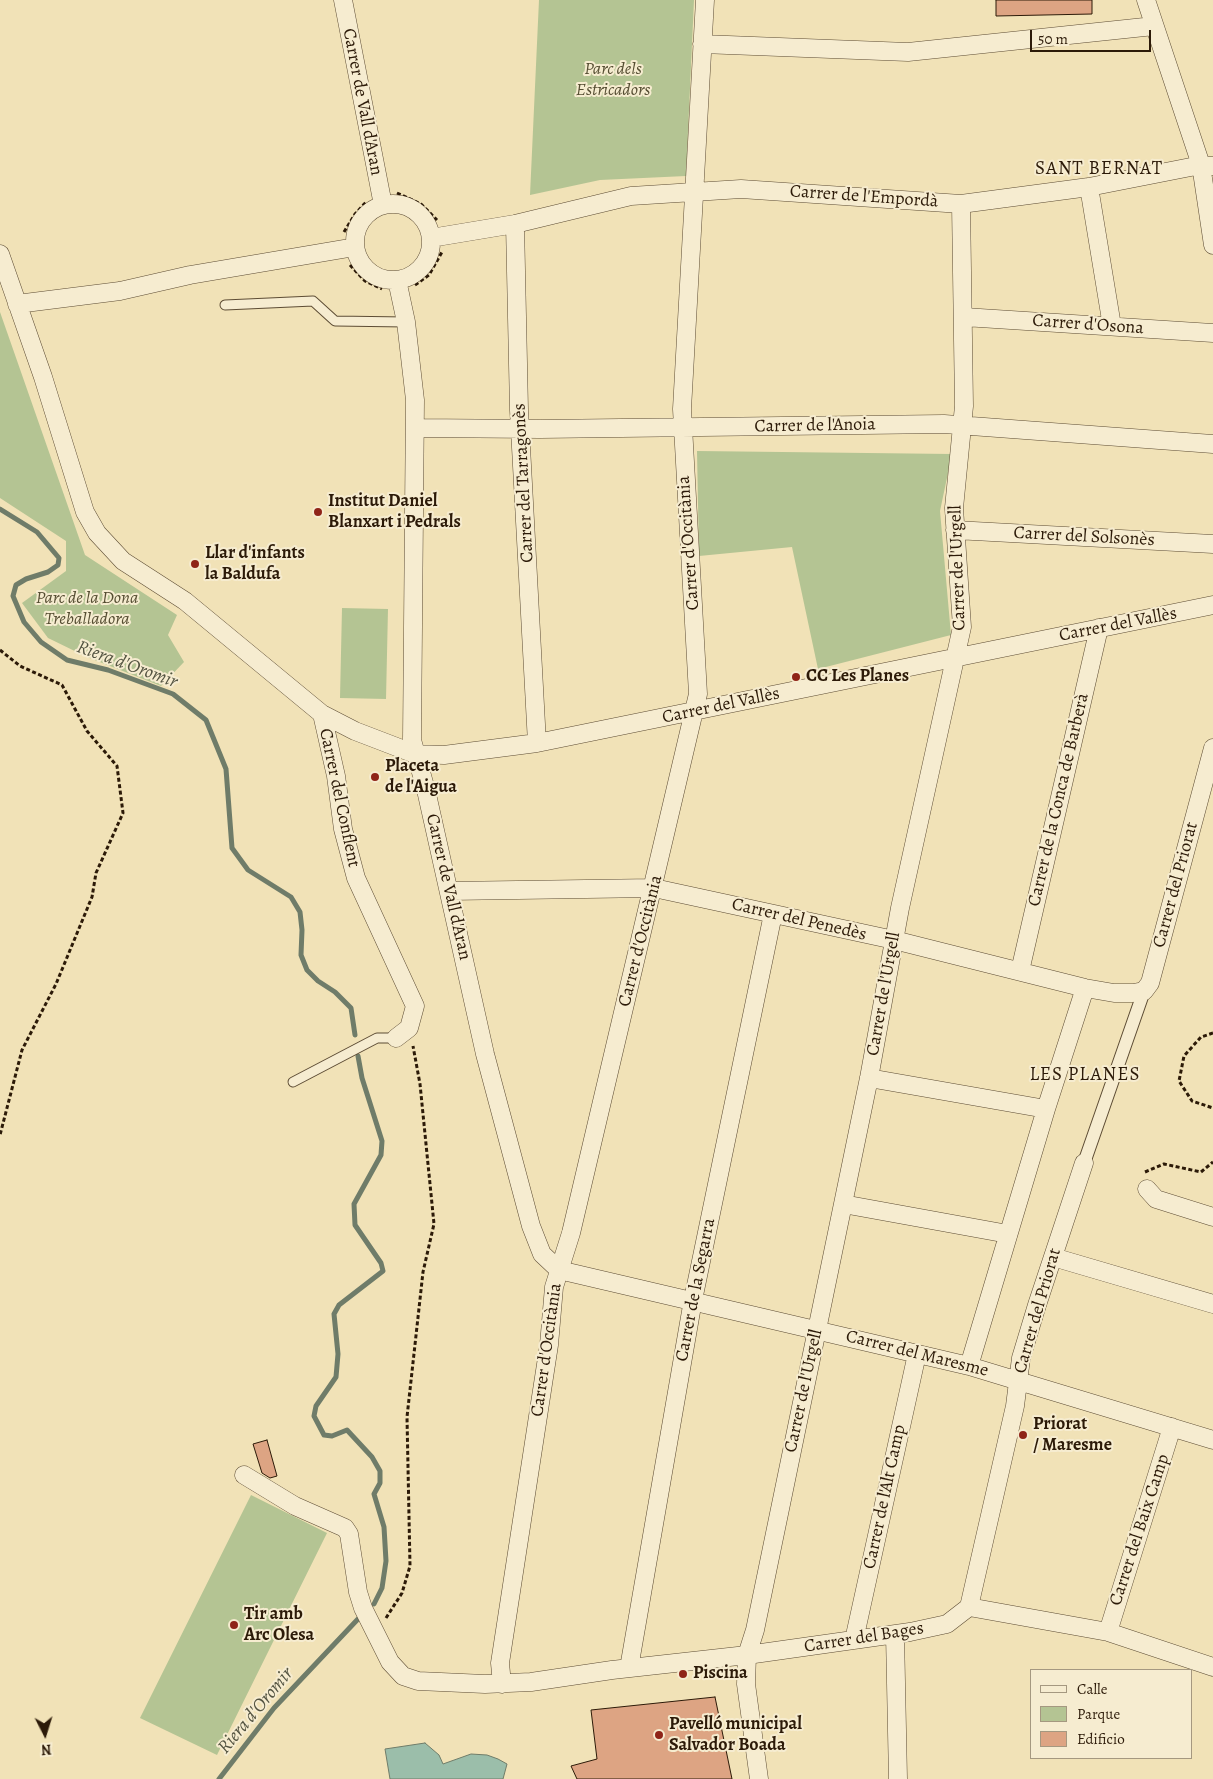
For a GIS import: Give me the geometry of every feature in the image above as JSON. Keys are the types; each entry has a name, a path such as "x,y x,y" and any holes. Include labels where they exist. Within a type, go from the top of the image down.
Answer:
{"street":[{"name":"Carrer de Vall d'Aran","path":"343,0 383,205"},
{"name":"Carrer d'Occitània","path":"502,1684 500,1663 549,1345 554,1287 571,1233 696,711 698,687 682,428 693,191 705,0"},
{"path":"1146,0 1207,166 1213,245"},
{"path":"702,44 908,52 1154,26"},
{"name":"Carrer de l'Empordà","path":"431,238 515,224 630,196 693,191 740,190 961,204 1089,187 1207,166"},
{"path":"1089,187 1112,326"},
{"path":"394,204 411,208 427,223 431,238 431,250 424,265 397,285 371,274 358,258 355,247 355,233 359,224 365,216 383,205 394,204"},
{"name":"Carrer de l'Urgell","path":"759,1779 746,1684 748,1655 755,1630 869,1078 894,940 962,627 954,508 962,425 964,317 961,204"},
{"name":"Carrer del Tarragonès","path":"515,224 521,429 537,743"},
{"path":"17,304 120,291 332,249 355,247"},
{"name":"Carrer del Conflent","path":"0,254 44,377 89,523 123,561 185,601 322,714 336,776 343,829 356,878 415,1006 402,1033"},
{"name":"Carrer de Vall d'Aran","path":"397,285 406,322 415,400 411,719 415,754 426,790 485,1054 531,1226 542,1254 559,1270"},
{"name":"Carrer d'Osona","path":"964,317 1213,333"},
{"name":"Carrer de l'Anoia","path":"415,428 521,429 962,425 1213,444"},
{"name":"Carrer del Solsonès","path":"955,530 1213,544"},
{"name":"Carrer del Vallès","path":"322,714 355,731 415,754 444,755 537,743 1213,606"},
{"name":"Carrer de la Conca de Barberà","path":"1020,971 1099,628"},
{"name":"Carrer del Priorat","path":"1144,991 1150,983 1213,748"},
{"name":"Carrer del Penedès","path":"449,891 654,888 894,940 1085,988 1114,993 1144,991"},
{"name":"Carrer de la Segarra","path":"629,1668 693,1300 773,914"},
{"path":"969,1366 1046,1109 1085,988"},
{"path":"1084,1163 1144,991"},
{"path":"869,1078 1046,1109"},
{"name":"Carrer del Priorat","path":"969,1607 1015,1406 1022,1358 1084,1163"},
{"path":"1143,1183 1156,1199 1213,1217"},
{"path":"843,1204 1008,1234"},
{"path":"1053,1257 1213,1304"},
{"name":"Carrer del Maresme","path":"559,1270 969,1366 1213,1440"},
{"name":"Carrer de l'Alt Camp","path":"854,1640 917,1354"},
{"name":"Carrer del Baix Camp","path":"1108,1632 1172,1427"},
{"name":"Carrer del Bages","path":"244,1475 295,1506 345,1528 350,1542 360,1601 390,1662 403,1676 426,1682 502,1684 531,1682 629,1668 748,1655 895,1634 947,1624 969,1607"},
{"path":"969,1607 1108,1632 1213,1667"},
{"path":"895,1634 898,1779"}],"lane":[{"path":"225,304 313,301 335,321 406,322"},
{"path":"293,1082 377,1038 402,1033"}],"path":[{"path":"440,222 421,204 394,191 388,180 369,183 367,200 355,214 346,230 341,235 330,239 333,258 348,263 365,281 382,289 397,285 411,287 424,280 446,248"},
{"path":"0,650 20,666 62,685 88,731 117,766 123,813 96,873 92,897 56,984 22,1050 0,1135"},
{"path":"1213,1032 1201,1037 1184,1056 1179,1081 1192,1101 1213,1108"},
{"path":"376,1634 402,1593 410,1566 407,1417 423,1272 434,1224 418,1068 402,1033"},
{"path":"1143,1183 1164,1164 1201,1172 1213,1162"}],"green space":[{"name":"Parc dels Estricadors","path":"539,0 694,0 686,176 600,180 530,195"},
{"name":"Parc de la Dona Treballadora","path":"0,312 85,555 177,615 168,635 184,662 161,686 87,657 48,638 22,603 66,571 66,541 0,498"},
{"path":"697,451 952,454 940,511 951,635 818,669 792,547 699,556"},
{"path":"342,608 388,609 386,699 340,698"},
{"name":"Tir amb Arc Olesa","path":"251,1495 327,1533 217,1755 140,1718"}],"shaded area":[{"path":"425,1743 439,1755 443,1764 471,1754 487,1755 498,1759 507,1764 503,1779 390,1779 385,1749"}],"building":[{"path":"996,0 1092,0 1092,14 996,16"},
{"path":"267,1440 277,1476 270,1478 262,1473 253,1444"},
{"name":"Pavelló municipal Salvador Boada","path":"715,1697 732,1779 577,1779 571,1766 597,1759 591,1710"}],"waterway":[{"name":"Riera d'Oromir","path":"0,509 37,532 59,558 58,565 48,572 26,579 16,585 13,596 24,622 41,642 67,660 108,670 173,694 206,720 226,769 232,848 248,870 291,897 300,912 302,930 301,955 307,970 318,981 335,992 351,1008 355,1035"},
{"name":"Riera d'Oromir","path":"358,1056 362,1078 382,1141 381,1155 354,1204 355,1225 381,1263 383,1271 339,1305 334,1314 338,1354 336,1377 316,1406 314,1416 324,1435 332,1436 347,1430 372,1457 380,1471 380,1483 374,1494 384,1527 386,1561 382,1588 374,1604"},
{"name":"Riera d'Oromir","path":"219,1779 274,1708 358,1619"}],"place":[{"name":"Institut Daniel Blanxart i Pedrals","path":"318,512"},
{"name":"Llar d'infants la Baldufa","path":"195,564"},
{"name":"CC Les Planes","path":"796,677"},
{"name":"Placeta de l'Aigua","path":"375,777"},
{"name":"Priorat / Maresme","path":"1023,1435"},
{"name":"Tir amb Arc Olesa","path":"234,1625"},
{"name":"Piscina","path":"683,1674"},
{"name":"Pavelló municipal Salvador Boada","path":"659,1735"}],"district":[{"name":"SANT BERNAT","path":"1099,169"},
{"name":"LES PLANES","path":"1085,1075"}]}
